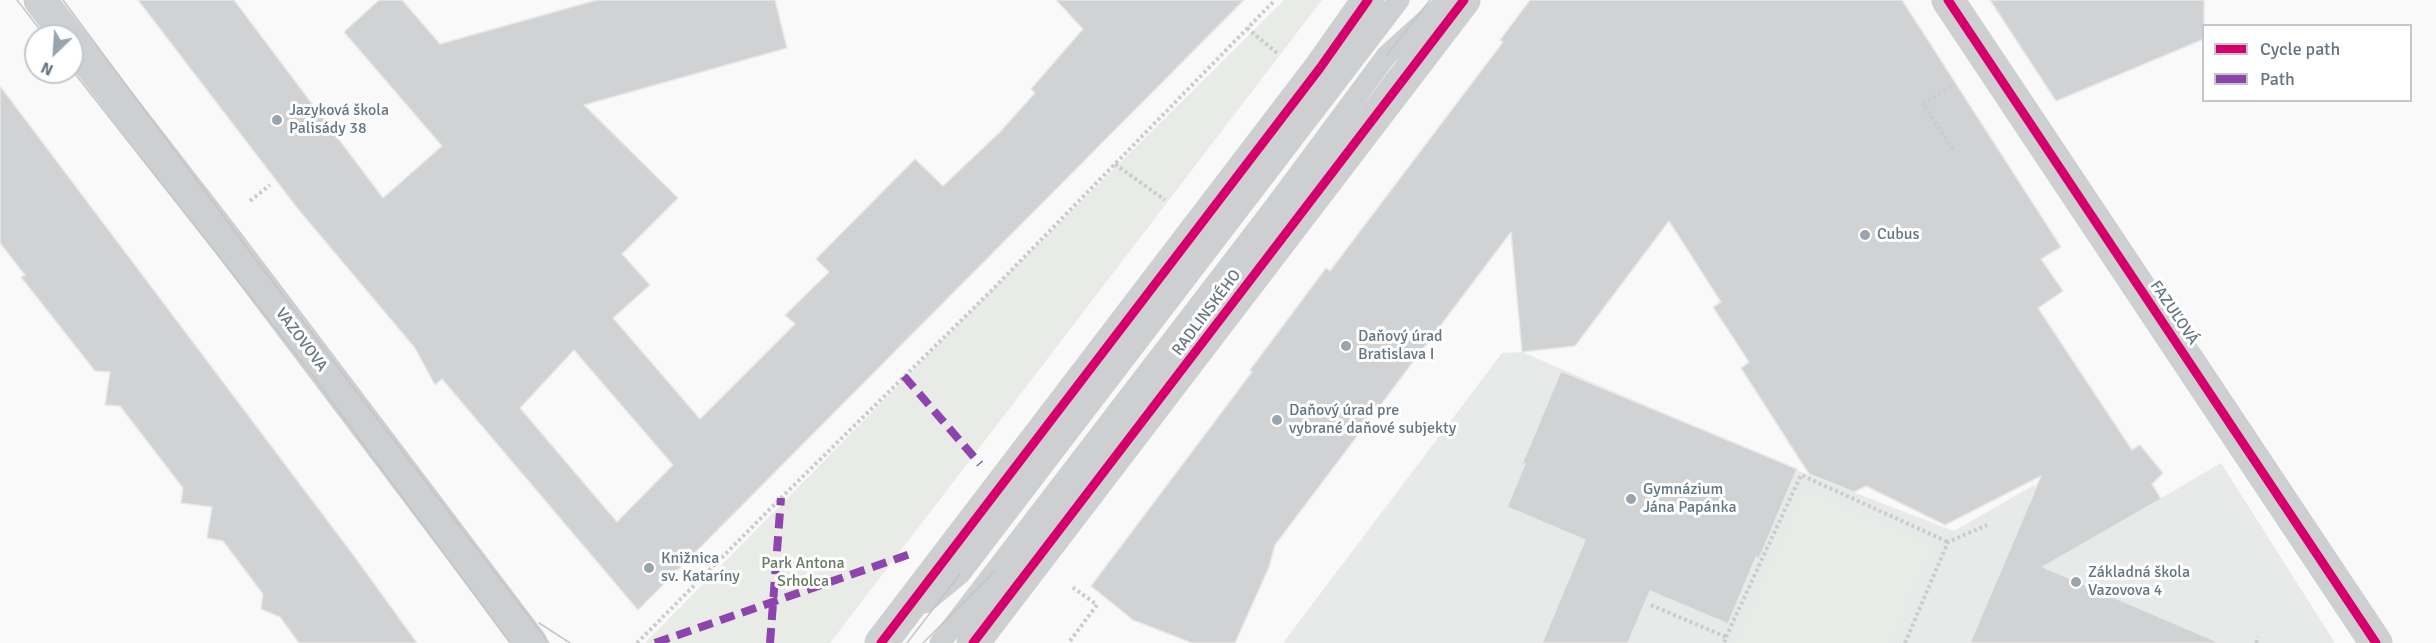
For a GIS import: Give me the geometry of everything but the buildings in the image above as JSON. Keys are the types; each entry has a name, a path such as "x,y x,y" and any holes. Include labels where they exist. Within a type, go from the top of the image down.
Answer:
{"street":[{"path":"40,0 59,24"},
{"path":"886,636 1320,68 1368,0"},
{"name":"RADLINSKÉHO","path":"973,643 1464,0"},
{"name":"FAZUĽOVÁ","path":"1948,0 2376,643"},
{"name":"VAZOVOVA","path":"84,56 531,642"}],"lane":[{"path":"886,636 960,574 1399,0"},
{"path":"940,643 1275,206 1387,55 1448,0"}],"path":[{"path":"637,643 991,291 1275,0"},
{"path":"1247,28 1279,54"},
{"path":"1953,149 1923,105 1959,81"},
{"path":"1115,164 1166,201"},
{"path":"250,201 270,185"},
{"path":"1724,643 1801,475 1948,542"},
{"path":"1905,643 1948,542 1987,525"},
{"path":"1066,582 1097,605 1070,641"},
{"path":"1651,605 1726,637"},
{"path":"2256,643 2258,637"}],"shaded area":[{"name":"Gymnázium Jána Papánka","path":"1522,352 1796,470 1954,531 2034,485 2071,551 2221,463 2335,643 1283,643 1502,353"}],"green space":[{"name":"Park Antona Srholca","path":"1284,0 1322,0 830,643 645,643 991,291"},
{"path":"1804,488 1933,545 1890,643 1736,643"}],"tram line":[{"path":"17,0 36,24"},
{"path":"63,0 256,260 549,643"},
{"path":"1387,55 1430,0"},
{"path":"83,84 313,376 510,643"},
{"path":"923,643 995,571"},
{"path":"907,643 960,574"},
{"path":"539,623 570,643"},
{"path":"876,643 892,630"}],"marked path":[{"path":"904,376 980,464"},
{"path":"770,643 781,498"},
{"path":"655,643 913,553"}],"cycle path":[{"path":"881,643 1320,68 1368,0"},
{"path":"973,643 1464,0"},
{"path":"1948,0 2376,643"}],"place":[{"name":"Jazyková škola Palisády 38","path":"277,120"},
{"name":"Cubus","path":"1865,235"},
{"name":"Daňový úrad Bratislava I","path":"1346,346"},
{"name":"Daňový úrad pre vybrané daňové subjekty","path":"1277,420"},
{"name":"Gymnázium Jána Papánka","path":"1631,499"},
{"name":"Knižnica sv. Kataríny","path":"649,568"},
{"name":"Základná škola Vazovova 4","path":"2076,582"}]}
